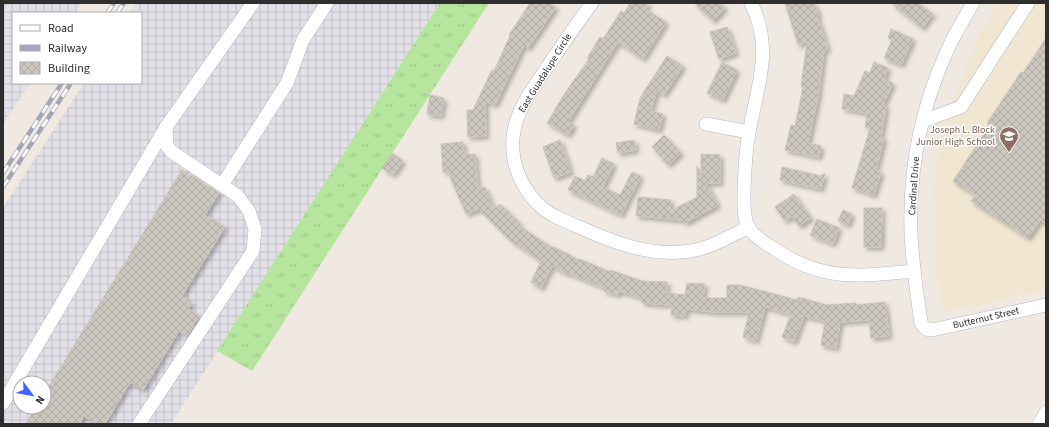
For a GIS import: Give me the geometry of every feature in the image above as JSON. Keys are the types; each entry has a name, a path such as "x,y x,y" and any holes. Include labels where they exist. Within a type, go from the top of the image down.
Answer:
{"street":[{"path":"3,403 166,127 254,3"},
{"path":"222,185 287,83 303,40 327,3"},
{"name":"East Guadalupe Circle","path":"592,3 536,84 518,116 513,137 513,151 515,165 526,190 539,205 556,217 623,245 645,250 670,252 691,251 707,247 749,227"},
{"path":"751,3 760,28 763,44 763,60 762,79 749,132 745,163 744,205 745,219 749,227 756,236 782,254 810,267 828,273 863,276 914,271"},
{"name":"Cardinal Drive","path":"926,329 921,323 914,271 911,232 913,174 917,145 935,81 947,51 973,3"},
{"path":"923,121 961,107 1028,3"},
{"path":"706,124 749,132"},
{"path":"139,424 253,251 255,229 249,211 238,196 172,152 167,146 166,127"},
{"name":"Butternut Street","path":"926,329 932,330 1046,305"},
{"path":"1039,424 1046,412"}],"shaded area":[{"path":"3,3 82,3 77,12 12,12 12,84 29,84 3,124"},
{"path":"136,3 440,3 171,424 3,424 3,208 83,84 142,84 142,12 131,12"},
{"path":"998,3 1046,3 1046,289 1005,300 943,312 936,268 934,184 942,130 978,35"}],"green space":[{"path":"440,3 489,3 252,371 217,351"}],"building":[{"path":"530,3 549,3 556,7 528,48 524,45 495,105 485,101 486,136 468,137 467,110 473,110 492,70 494,71 510,36 509,35"},
{"path":"630,3 649,3 645,9 666,22 643,59 618,42 568,122 574,125 568,135 547,123 565,93 589,59 587,58 600,37 603,39 621,11 624,13"},
{"path":"694,3 720,3 725,8 713,21"},
{"path":"785,3 814,3 819,15 817,16 828,49 824,50 818,97 808,143 821,146 819,157 785,150 791,125 795,126 803,87 801,86 807,42 798,45"},
{"path":"891,3 918,3 933,14 922,28"},
{"path":"727,27 736,53 719,59 710,32"},
{"path":"891,29 913,39 901,65 884,58 892,40 888,38"},
{"name":"Joseph L. Block Junior High School","path":"1046,38 1046,224 1040,220 1028,238 971,201 975,195 953,181 990,125 987,123"},
{"path":"667,56 683,66 664,95 657,90 651,111 663,114 659,130 634,124 640,98"},
{"path":"722,62 737,70 723,100 707,93"},
{"path":"874,62 888,68 884,79 893,83 883,105 886,106 881,137 884,138 876,170 881,172 874,195 864,192 864,186 862,191 852,188 870,128 865,127 867,113 842,109 844,94 854,96 865,71 870,73"},
{"path":"430,95 444,98 441,116 427,114"},
{"path":"664,135 681,153 668,165 652,147"},
{"path":"560,140 571,172 554,178 543,147"},
{"path":"634,140 636,150 618,153 616,143"},
{"path":"463,142 464,155 475,154 478,190 485,187 494,209 500,204 521,225 519,226 553,248 554,247 579,260 580,259 610,272 610,270 642,281 667,282 667,293 685,295 687,283 705,284 703,298 727,298 727,285 740,285 797,300 798,297 827,305 856,303 856,305 885,302 889,336 871,338 869,320 840,322 836,348 821,345 825,321 804,316 794,342 782,337 791,314 765,307 756,341 743,337 749,312 715,312 686,309 685,316 671,315 672,305 642,303 642,298 619,291 618,295 604,291 605,288 568,273 567,274 552,266 541,288 531,282 541,261 511,241 479,209 466,214 449,172 443,172 441,144"},
{"path":"392,153 403,161 393,175 382,168"},
{"path":"701,154 720,155 720,183 706,183 718,205 685,223 683,220 636,216 638,197 671,200 670,211 697,197 697,166 701,174"},
{"path":"602,158 614,164 603,187 620,195 632,172 641,176 621,215 568,190 575,176 585,181 588,175 593,177"},
{"path":"782,167 821,176 825,173 821,189 780,180"},
{"path":"182,170 219,193 205,215 225,227 182,296 192,303 188,309 199,316 187,336 179,331 143,390 130,382 105,424 97,424 84,416 79,424 26,424 31,415 52,415 52,381"},
{"path":"794,194 811,218 799,226 792,216 785,221 775,207"},
{"path":"864,208 882,208 881,247 864,247"},
{"path":"843,210 852,214 848,225 838,221"},
{"path":"817,219 839,228 833,244 810,235"}],"railway":[{"path":"108,12 114,3"},
{"path":"118,12 124,3"},
{"path":"3,173 61,84"},
{"path":"3,187 70,84"}],"place":[{"name":"Joseph L. Block Junior High School","path":"1009,153"}]}
